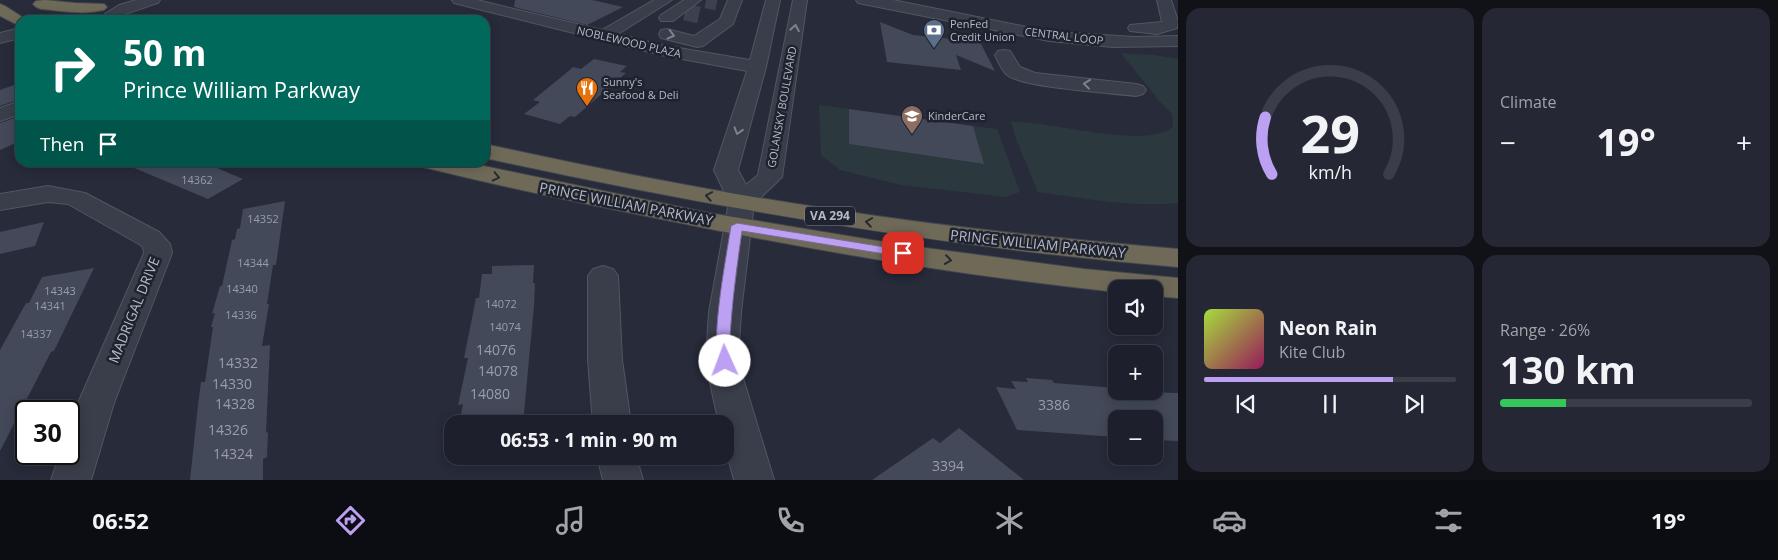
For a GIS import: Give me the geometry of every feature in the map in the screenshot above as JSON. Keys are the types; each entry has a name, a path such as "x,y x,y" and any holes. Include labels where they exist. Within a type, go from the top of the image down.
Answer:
{"highway":[{"path":"39,2 107,14"},
{"path":"39,2 63,15"},
{"path":"0,9 15,17"},
{"name":"PRINCE WILLIAM PARKWAY","path":"490,152 739,214 1031,272 1178,288"},
{"name":"PRINCE WILLIAM PARKWAY","path":"453,167 592,199 1099,252 1178,258"}],"street":[{"path":"107,14 132,0"},
{"path":"107,14 153,0"},
{"name":"NOBLEWOOD PLAZA","path":"459,0 675,53 757,67"},
{"path":"604,36 665,0"},
{"path":"754,480 736,421 726,378 723,344 725,312 739,214 726,170 757,67 773,0"},
{"name":"GOLANSKY BOULEVARD","path":"739,214 770,177 800,0"},
{"name":"CENTRAL LOOP","path":"863,0 912,7 999,41 1035,34 1096,41 1178,41"},
{"path":"944,0 977,6"},
{"path":"1121,26 1143,29 1171,25 1164,0"},
{"path":"490,16 502,11"},
{"path":"624,24 697,42 720,13"},
{"path":"0,38 15,34"},
{"path":"999,41 1013,70 1032,78 1136,90"},
{"path":"0,115 15,109"},
{"name":"MADRIGAL DRIVE","path":"0,202 48,194 76,198 149,238 156,244 158,253 96,402 71,480"},
{"path":"603,276 605,360 611,415"},
{"path":"618,465 622,480"}],"shaded area":[{"path":"1121,53 1178,59 1178,203 1126,203 1038,192 1011,122 1097,133 1144,136 1161,133 1173,126 1172,114 1160,102"},
{"path":"819,105 849,109 849,144 983,164 973,126 997,129 1020,192 1005,197 901,185 840,170 821,155"}],"building":[{"path":"515,0 592,0 623,7 587,25 514,7"},
{"name":"PenFed Credit Union","path":"880,22 913,35 980,42 995,71 956,55 961,70 887,62"},
{"path":"594,59 627,66 620,72 626,73 575,117 570,116 560,124 524,114 540,102 533,100 573,67 581,69"},
{"path":"15,85 15,101 0,106 0,90"},
{"name":"KinderCare","path":"849,109 973,126 984,164 849,144"},
{"path":"15,118 15,143 0,150 0,123"},
{"path":"132,167 215,167 243,179 208,199"},
{"path":"285,201 276,265 273,265 262,346 270,345 266,433 268,432 267,457 263,459 263,480 190,480 201,382 205,382 213,327 211,327 215,313 212,314 220,286 222,286 232,240 235,239 237,229 240,228 243,209"},
{"path":"44,222 35,246 0,254 0,232"},
{"path":"534,265 534,306 524,415 461,415 463,404 458,405 468,358 464,358 476,298 479,298 482,274 492,274 492,266"},
{"path":"94,268 54,351 51,352 26,400 15,400 15,422 0,451 0,350 26,303 29,303 42,277"},
{"path":"1026,378 1052,380 1054,383 1108,387 1108,400 1163,400 1163,393 1178,393 1178,441 1163,440 1163,410 1108,410 1108,436 1017,430 996,387 1016,389 1011,381 1028,382"},
{"path":"959,428 1024,480 872,480 933,438 940,443"}],"tunnel":[{"path":"706,0 717,2"},
{"path":"685,12 699,15"}],"place":[{"name":"PenFed Credit Union","path":"934,49"},
{"name":"Sunny's Seafood & Deli","path":"587,107"},
{"name":"KinderCare","path":"912,135"}],"route":[{"path":"725,361 723,344 725,312 737,226 903,253"}]}
